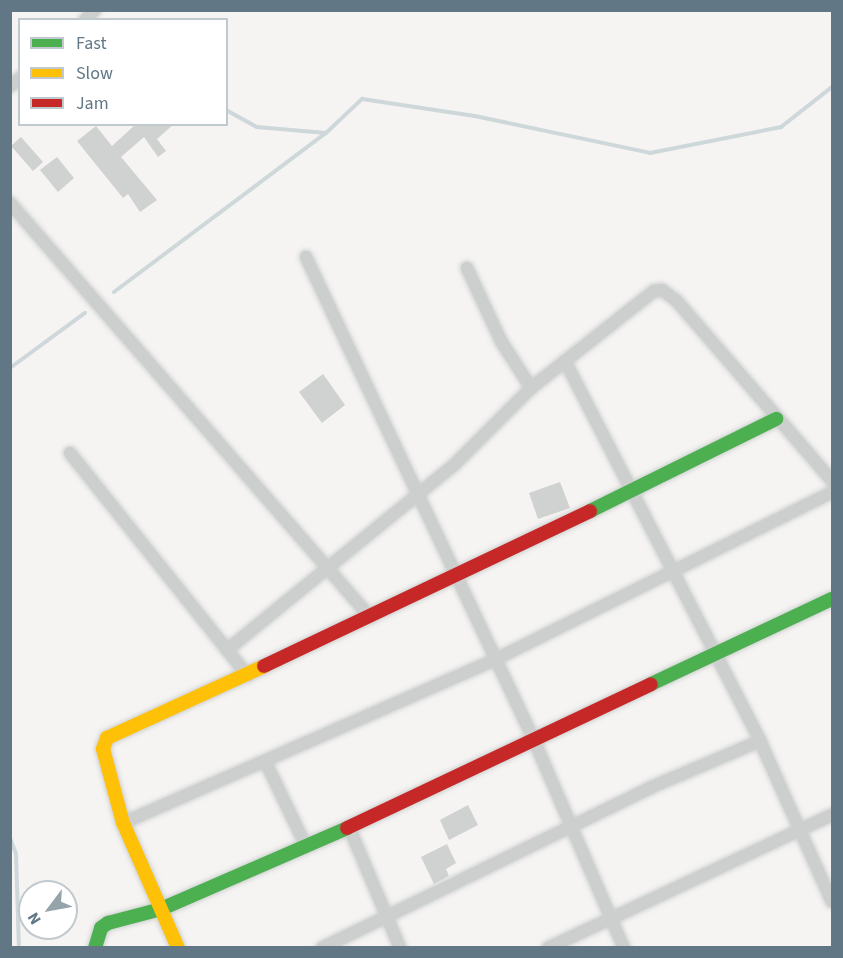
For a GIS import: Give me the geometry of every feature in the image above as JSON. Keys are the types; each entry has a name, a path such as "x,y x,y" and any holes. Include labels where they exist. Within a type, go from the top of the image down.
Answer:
{"street":[{"path":"10,203 324,570 370,617"},
{"path":"306,257 533,738 624,948"},
{"path":"467,268 501,341 531,388"},
{"path":"227,650 418,491 454,465 531,388 623,311 662,290 676,300 776,419 832,481"},
{"path":"565,361 677,573 760,741 832,902"},
{"path":"178,948 123,823 103,749 107,738 248,676 776,419"},
{"path":"70,453 248,676"},
{"path":"123,823 495,660 677,573 832,492"},
{"path":"95,948 100,928 108,923 161,909 305,844 349,828 533,738 832,600"},
{"path":"322,948 571,827 760,741"},
{"path":"265,761 305,844"},
{"path":"548,948 612,921 832,815"},
{"path":"349,828 400,948"}],"building":[{"path":"96,126 112,146 134,126 172,126 157,139 166,151 158,157 144,137 121,157 157,200 140,212 128,194 123,198 77,141"},
{"path":"21,137 43,162 33,171 11,146"},
{"path":"57,157 74,178 58,192 40,170"},
{"path":"323,374 345,405 322,423 299,392"},
{"path":"560,482 570,508 538,519 529,493"},
{"path":"468,805 478,825 449,840 440,820"},
{"path":"447,844 456,863 446,869 449,876 434,884 421,857"}],"waterway":[{"path":"114,292 326,133 362,99 475,116 650,153 781,127 832,87"},
{"path":"228,111 257,127 326,133"},
{"path":"10,368 85,313"},
{"path":"10,838 16,854 19,948"}],"traffic: fast":[{"path":"590,511 776,419"},
{"path":"651,684 832,599"},
{"path":"95,948 101,928 108,923 161,909 347,828"}],"traffic: slow":[{"path":"178,948 123,823 103,749 107,738 264,666"}],"traffic: jam":[{"path":"264,666 590,511"},
{"path":"347,828 651,684"}]}
